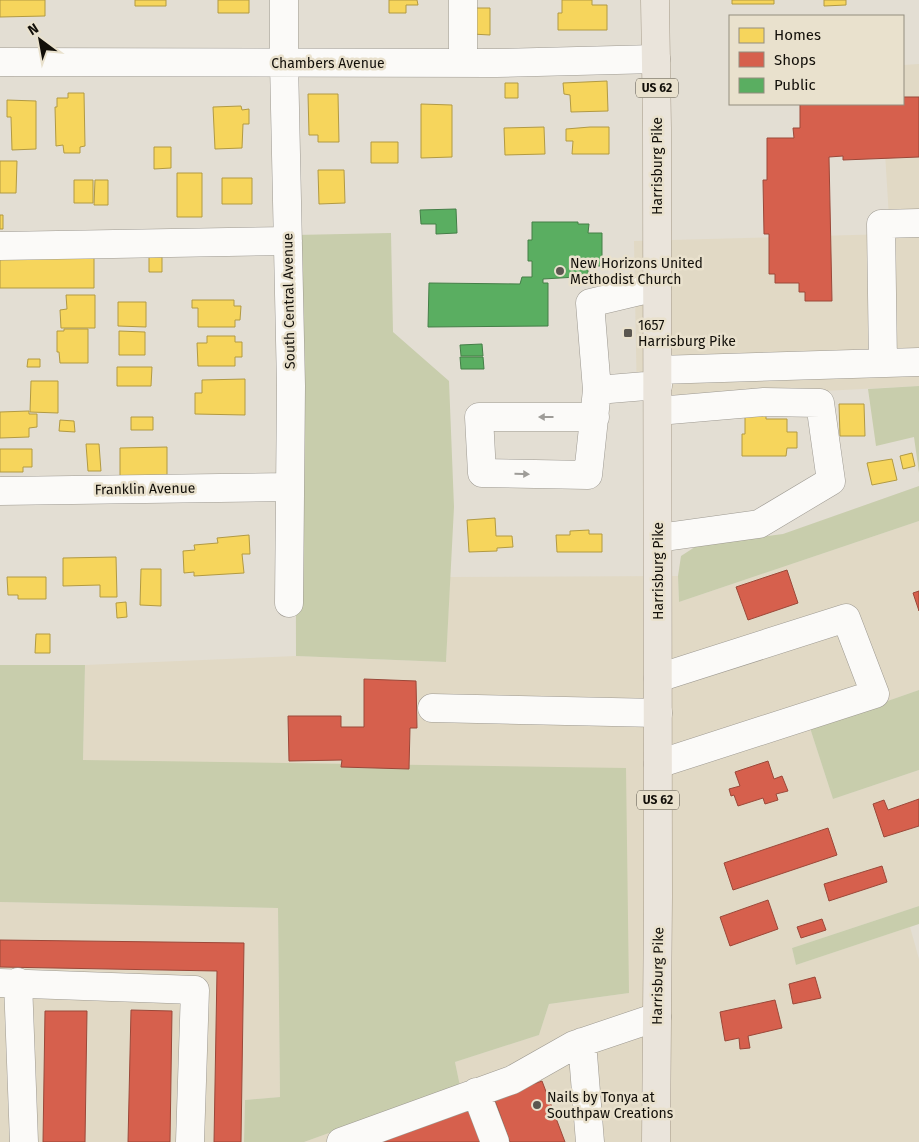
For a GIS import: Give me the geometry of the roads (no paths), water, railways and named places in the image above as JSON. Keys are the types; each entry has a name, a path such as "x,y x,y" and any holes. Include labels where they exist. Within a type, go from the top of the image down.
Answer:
{"main road":[{"name":"Harrisburg Pike","path":"655,0 658,389 656,1142"}],"street":[{"name":"South Central Avenue","path":"284,0 291,386 289,603"},
{"path":"463,0 463,63"},
{"name":"Chambers Avenue","path":"0,62 463,63 656,59"},
{"path":"883,363 881,224 919,223"},
{"path":"0,246 288,241"},
{"path":"595,417 597,390 590,302 657,287"},
{"path":"597,390 658,389 883,363 919,362"},
{"path":"658,389 764,402 820,404 831,481 759,524 658,538"},
{"name":"Franklin Avenue","path":"0,491 290,487"},
{"path":"658,678 846,618 875,694 658,764"},
{"path":"432,708 658,713"},
{"path":"24,1142 9,983 195,990 190,1142"},
{"path":"341,1142 512,1080 574,1045 657,1017"},
{"path":"582,1042 590,1142"},
{"path":"476,1092 495,1142"}],"place":[{"name":"New Horizons United Methodist Church","path":"560,271"},
{"name":"1657 Harrisburg Pike","path":"628,333"},
{"name":"Nails by Tonya at Southpaw Creations","path":"537,1105"}]}
